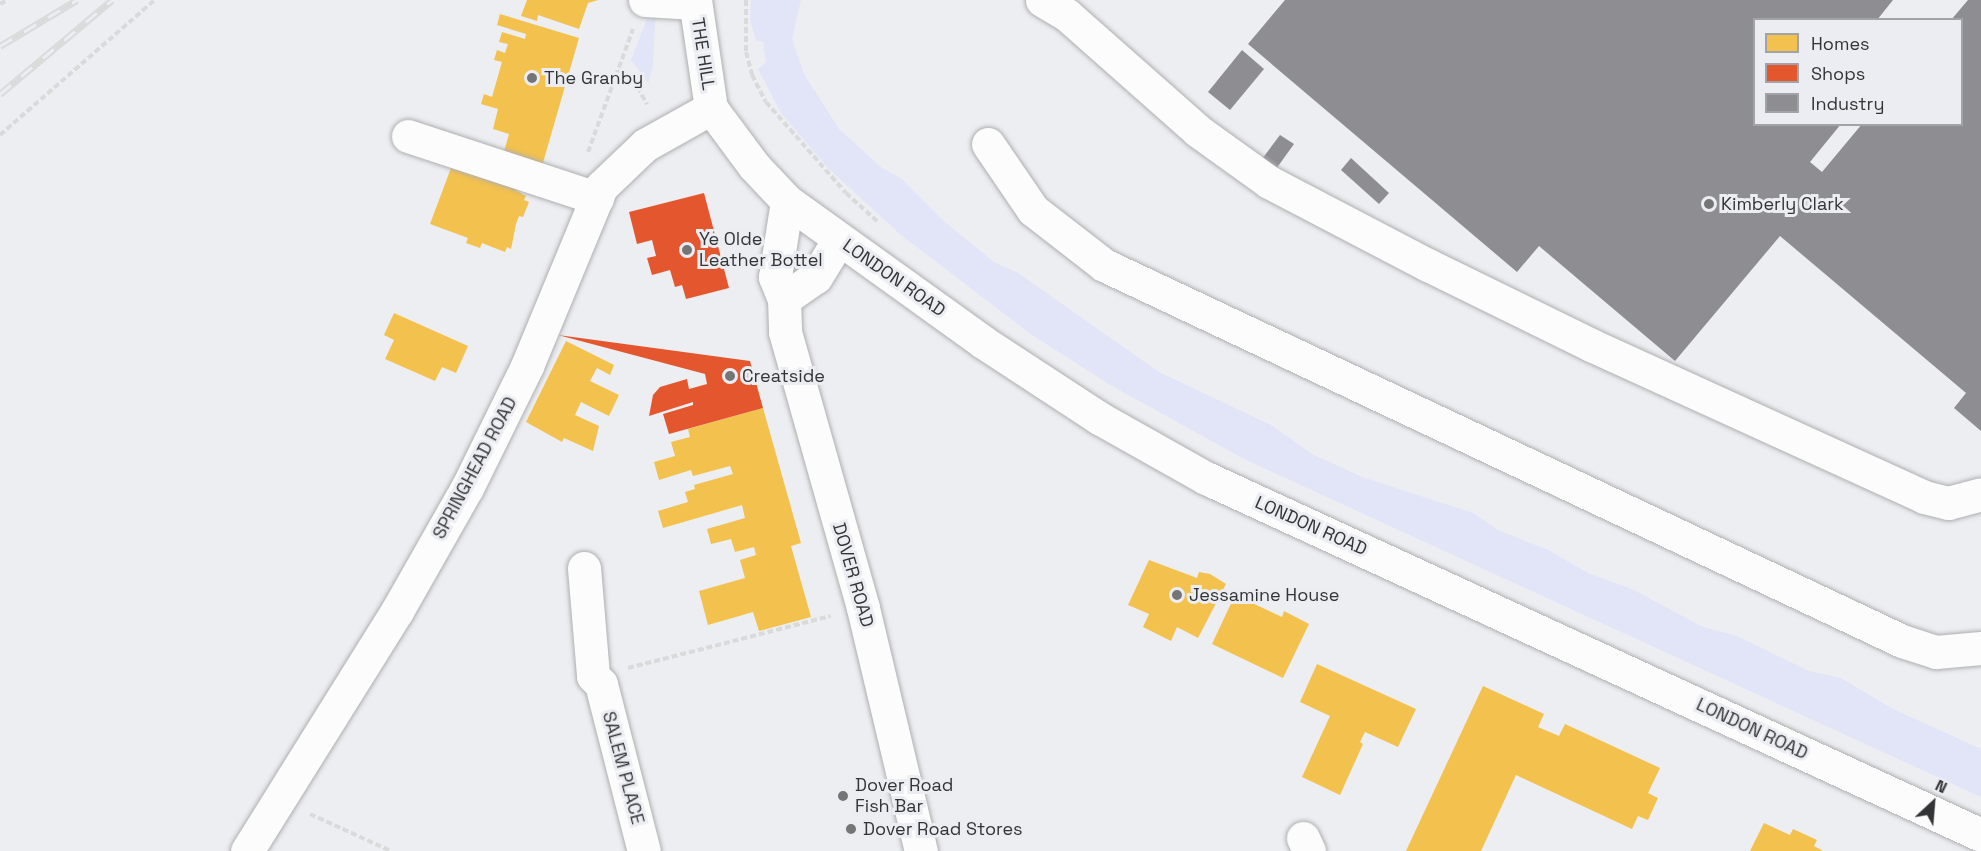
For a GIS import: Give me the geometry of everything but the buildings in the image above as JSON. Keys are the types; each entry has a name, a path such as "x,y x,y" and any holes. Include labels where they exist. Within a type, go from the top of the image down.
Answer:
{"street":[{"path":"645,0 695,1"},
{"path":"1042,0 1067,15 1198,131 1269,182 1385,243 1591,345 1924,497 1948,503 1981,494"},
{"name":"THE HILL","path":"695,1 711,108"},
{"name":"SPRINGHEAD ROAD","path":"247,851 397,610 466,488 527,366 604,183 628,159 661,135 711,108"},
{"name":"LONDON ROAD","path":"711,108 754,166 787,201 1025,370 1174,462 1981,835"},
{"path":"408,136 597,198"},
{"path":"988,144 1033,210 1104,265 1902,641 1936,652 1981,648"},
{"name":"DOVER ROAD","path":"787,201 775,277 784,299 789,350 863,608 921,851"},
{"path":"784,299 816,277 839,239"},
{"name":"SALEM PLACE","path":"584,568 593,676 601,684 644,851"}],"path":[{"path":"0,4 8,0"},
{"path":"0,135 155,0"},
{"path":"746,0 746,52 752,75 766,102 846,193 886,229"},
{"path":"617,71 636,82 661,135"},
{"path":"601,684 608,673 863,608"},
{"path":"306,812 354,837 391,851"}],"shaded area":[{"path":"751,0 801,0 792,39 804,74 839,129 882,168 902,179 946,223 994,262 1018,273 1159,372 1271,425 1312,454 1362,477 1473,513 1498,530 1548,550 1590,574 1632,589 1703,627 1737,636 1809,671 1841,678 1891,708 1981,749 1981,797 1246,460 1112,386 1032,335 901,235 828,168 781,113 758,69 766,62 763,42 756,40 750,20"},
{"path":"650,11 656,16 653,67 648,83 631,60"}],"railway":[{"path":"0,46 77,0"},
{"path":"0,94 112,0"}],"place":[{"name":"The Granby","path":"532,78"},
{"name":"Kimberly Clark","path":"1709,204"},
{"name":"Ye Olde Leather Bottel","path":"687,250"},
{"name":"Creatside","path":"730,376"},
{"name":"Jessamine House","path":"1177,595"},
{"name":"Dover Road Fish Bar","path":"843,796"},
{"name":"Dover Road Stores","path":"851,829"}]}
